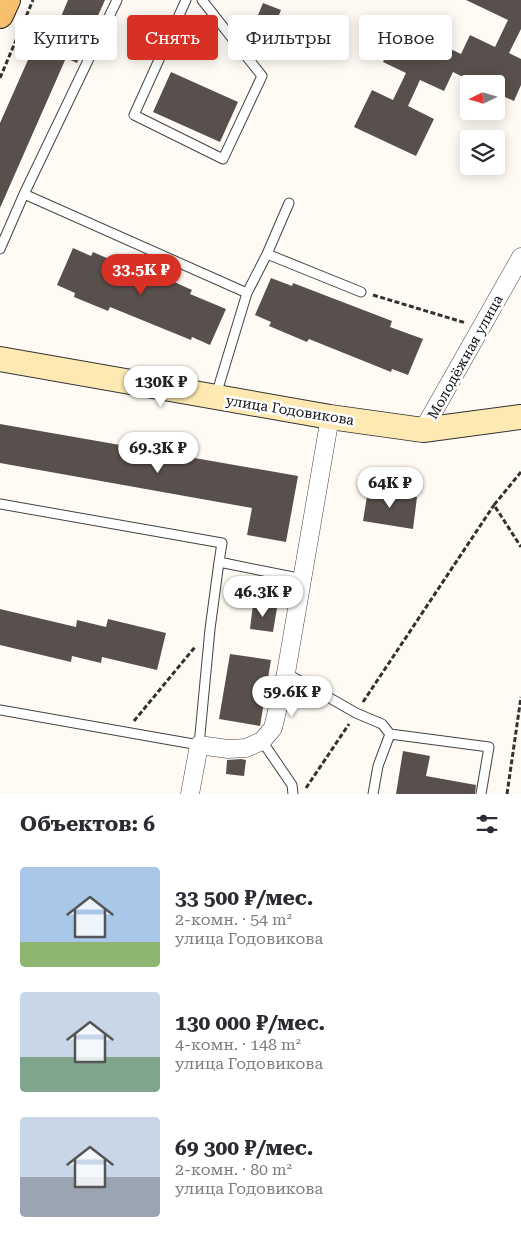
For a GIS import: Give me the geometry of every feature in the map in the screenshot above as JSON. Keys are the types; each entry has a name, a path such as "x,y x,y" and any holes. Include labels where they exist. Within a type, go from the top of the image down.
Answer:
{"main road":[{"path":"0,16 7,0"}],"street":[{"name":"Молодёжная улица","path":"423,430 521,257"},
{"name":"улица Годовикова","path":"0,359 216,398 423,430 521,417"},
{"path":"190,794 199,745 228,749 246,748 262,741 273,728 286,673 330,417"}],"lane":[{"path":"0,249 24,194 117,0"},
{"path":"186,0 134,115 223,159 262,76 202,0"},
{"path":"24,194 247,293"},
{"path":"216,398 247,293 267,254 289,203"},
{"path":"267,254 361,292"},
{"path":"0,504 222,543 210,629 199,745 0,710"},
{"path":"219,562 303,579"},
{"path":"286,673 356,714 382,724 390,734 489,747 481,794"},
{"path":"373,794 378,766 390,734"},
{"path":"262,741 292,786 293,794"}],"path":[{"path":"0,78 33,0"},
{"path":"361,292 472,324"},
{"path":"302,794 494,505 521,472"},
{"path":"494,505 521,548"},
{"path":"125,732 210,629"},
{"path":"507,794 521,697"}],"building":[{"path":"68,0 105,0 98,15 62,15"},
{"path":"466,0 521,0 521,29 509,53 521,59 521,85 514,101 505,97 505,75 460,76 453,72 444,91 420,80 408,106 434,119 416,156 354,127 372,90 393,100 406,73 383,62 384,60 452,60 452,50 461,54 470,35 495,47 508,20"},
{"path":"263,3 281,10 279,15 258,15"},
{"path":"28,60 65,60 0,208 0,123"},
{"path":"171,72 238,102 220,142 153,112"},
{"path":"73,248 91,256 93,252 159,281 161,276 192,290 190,294 226,309 210,345 192,337 191,340 110,307 108,311 74,297 75,293 57,285"},
{"path":"271,278 292,286 293,283 392,321 390,327 423,339 408,375 392,369 391,372 309,339 307,342 269,326 271,322 255,315"},
{"path":"0,424 298,476 286,542 247,535 252,508 0,463"},
{"path":"368,490 417,497 413,529 363,521"},
{"path":"253,604 277,608 273,632 250,629"},
{"path":"0,609 76,627 77,620 106,627 108,619 166,633 157,670 102,657 101,663 72,656 71,662 0,645"},
{"path":"230,654 271,660 260,726 219,719"},
{"path":"403,751 430,756 426,776 476,785 475,794 396,794"},
{"path":"227,760 246,760 244,776 226,774"}]}
